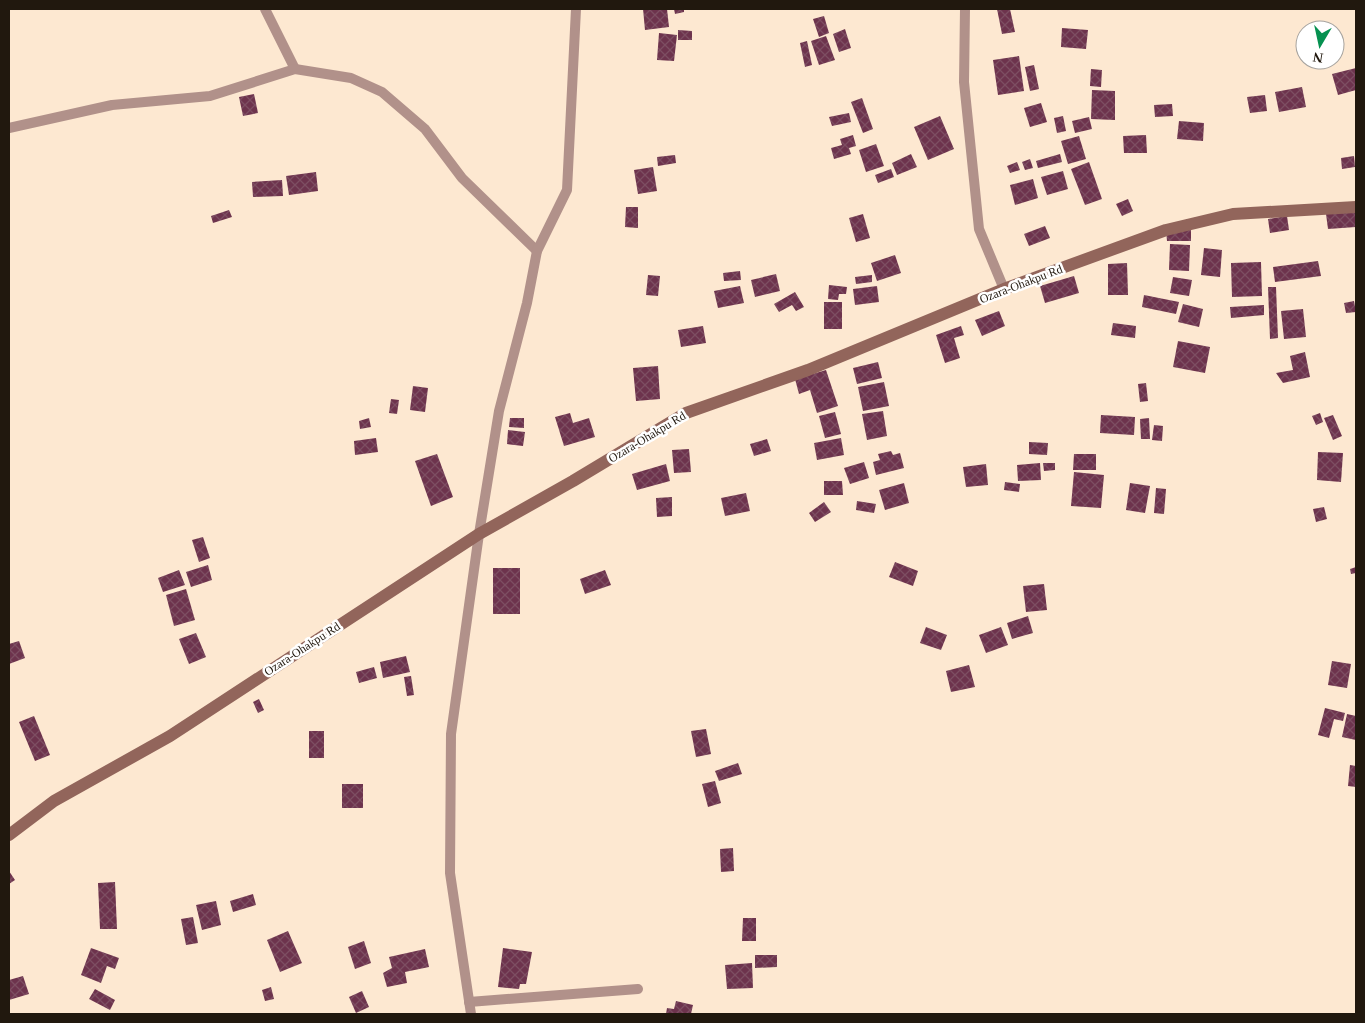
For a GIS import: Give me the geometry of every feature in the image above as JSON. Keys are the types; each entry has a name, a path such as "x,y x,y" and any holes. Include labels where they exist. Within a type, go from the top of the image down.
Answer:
{"main road":[{"name":"Ozara-Ohakpu Rd","path":"9,834 54,801 170,736 479,534 573,481 686,413 808,370 1004,289 1166,230 1234,214 1356,207"}],"street":[{"path":"266,9 295,69"},
{"path":"471,1014 450,873 451,734 479,534 499,412 527,303 537,251 567,190 576,9"},
{"path":"965,9 964,82 979,229 1004,289"},
{"path":"9,128 112,104 210,96 295,69 351,78 382,92 425,129 462,178 537,251"},
{"path":"469,1002 638,989"}],"building":[{"path":"643,9 667,9 669,27 645,30"},
{"path":"674,9 684,9 684,12 675,14"},
{"path":"997,9 1010,9 1015,32 1002,34"},
{"path":"824,16 829,33 819,37 813,19"},
{"path":"1062,28 1088,30 1086,49 1061,47"},
{"path":"845,29 851,48 839,52 833,34"},
{"path":"678,30 692,31 692,40 678,40"},
{"path":"659,33 677,35 674,61 657,60"},
{"path":"826,36 835,60 819,65 811,41"},
{"path":"807,41 812,65 805,67 800,43"},
{"path":"1019,56 1024,91 998,95 993,60"},
{"path":"1034,65 1039,89 1030,91 1025,67"},
{"path":"1356,68 1356,90 1338,95 1332,74"},
{"path":"1091,69 1102,70 1101,87 1090,86"},
{"path":"1302,87 1306,107 1279,112 1275,92"},
{"path":"1092,90 1115,91 1115,120 1091,119"},
{"path":"254,94 258,113 243,116 239,97"},
{"path":"1265,95 1267,111 1250,113 1247,97"},
{"path":"862,98 873,129 863,133 851,102"},
{"path":"1041,103 1047,122 1030,127 1024,108"},
{"path":"1172,104 1173,116 1155,117 1154,105"},
{"path":"849,113 851,122 832,126 829,117"},
{"path":"940,116 954,149 928,160 914,127"},
{"path":"1063,116 1066,131 1057,133 1054,118"},
{"path":"1089,117 1092,129 1075,133 1072,121"},
{"path":"1179,121 1204,123 1203,141 1177,139"},
{"path":"853,135 856,146 849,148 851,154 834,159 831,148 842,145 840,139"},
{"path":"1146,135 1147,153 1124,153 1123,136"},
{"path":"1079,136 1086,159 1068,164 1061,141"},
{"path":"876,144 884,166 866,172 859,150"},
{"path":"911,154 917,167 897,175 892,163"},
{"path":"1060,154 1062,162 1038,168 1036,161"},
{"path":"675,155 676,163 658,166 657,157"},
{"path":"1354,156 1355,167 1342,169 1341,158"},
{"path":"1030,159 1033,168 1025,170 1022,162"},
{"path":"1017,162 1020,170 1010,173 1007,166"},
{"path":"1089,162 1102,199 1085,205 1071,169"},
{"path":"653,167 657,191 638,194 634,170"},
{"path":"891,169 894,177 878,183 875,175"},
{"path":"1063,171 1068,189 1047,195 1041,177"},
{"path":"316,172 318,191 289,195 286,176"},
{"path":"1033,179 1038,198 1015,205 1010,185"},
{"path":"282,180 283,196 253,197 252,182"},
{"path":"1128,199 1133,211 1122,216 1116,204"},
{"path":"626,207 638,207 638,228 625,227"},
{"path":"229,210 232,217 213,223 211,216"},
{"path":"1356,211 1356,227 1328,229 1326,214"},
{"path":"863,214 870,238 856,242 849,218"},
{"path":"1287,216 1289,230 1270,233 1268,219"},
{"path":"1045,226 1050,238 1029,246 1024,234"},
{"path":"1166,230 1191,230 1191,241 1167,241"},
{"path":"1170,244 1190,245 1189,271 1169,270"},
{"path":"1204,248 1222,250 1220,277 1201,275"},
{"path":"895,255 901,273 877,281 871,263"},
{"path":"1318,261 1321,276 1275,282 1273,267"},
{"path":"1261,262 1262,296 1232,297 1231,263"},
{"path":"1127,263 1128,295 1108,295 1108,264"},
{"path":"740,271 741,280 724,281 723,273"},
{"path":"776,274 780,291 755,297 751,280"},
{"path":"648,275 660,276 658,296 646,295"},
{"path":"872,275 872,282 856,284 855,277"},
{"path":"1074,276 1079,293 1045,303 1040,286"},
{"path":"1173,277 1192,280 1189,296 1170,293"},
{"path":"829,285 847,287 846,294 839,294 838,300 828,299"},
{"path":"740,286 744,303 718,308 714,291"},
{"path":"877,286 879,302 855,305 853,289"},
{"path":"1268,287 1276,287 1278,338 1270,339"},
{"path":"795,292 804,307 796,311 792,305 779,312 774,304"},
{"path":"1144,295 1179,302 1176,314 1142,307"},
{"path":"1354,301 1356,312 1346,313 1344,303"},
{"path":"824,302 842,302 842,329 824,329"},
{"path":"1183,304 1203,309 1199,327 1178,322"},
{"path":"1264,305 1264,315 1231,318 1230,307"},
{"path":"1303,309 1306,337 1284,339 1281,311"},
{"path":"999,311 1005,326 982,336 975,320"},
{"path":"1113,323 1136,326 1135,338 1111,335"},
{"path":"703,326 706,343 681,347 678,330"},
{"path":"961,326 964,335 954,338 960,358 945,363 936,335"},
{"path":"1178,341 1210,347 1205,373 1173,367"},
{"path":"1305,352 1310,377 1283,383 1276,373 1293,370 1290,356"},
{"path":"878,362 882,378 857,384 853,368"},
{"path":"658,366 660,399 636,401 633,368"},
{"path":"826,370 838,406 817,413 810,390 799,394 795,379"},
{"path":"884,382 889,406 863,411 858,387"},
{"path":"1146,383 1148,401 1140,402 1138,384"},
{"path":"413,386 428,388 425,412 410,410"},
{"path":"391,399 399,400 397,414 389,413"},
{"path":"883,411 887,436 867,440 862,414"},
{"path":"835,412 841,434 825,438 819,416"},
{"path":"570,413 573,423 589,418 595,437 564,446 555,417"},
{"path":"1320,413 1323,422 1316,425 1312,416"},
{"path":"1101,415 1135,417 1134,435 1100,433"},
{"path":"1333,415 1342,436 1333,440 1324,418"},
{"path":"369,418 371,427 360,429 359,421"},
{"path":"510,418 524,418 524,428 509,427"},
{"path":"1149,418 1150,439 1141,439 1140,419"},
{"path":"1154,425 1163,426 1162,441 1152,440"},
{"path":"508,430 525,432 523,446 507,444"},
{"path":"376,438 378,452 355,455 354,441"},
{"path":"841,438 844,455 817,460 814,443"},
{"path":"767,439 771,451 754,456 750,444"},
{"path":"1029,442 1048,443 1047,455 1029,454"},
{"path":"689,449 691,472 674,473 672,450"},
{"path":"891,451 893,455 900,453 904,468 876,475 873,462 880,460 878,454"},
{"path":"1318,452 1343,453 1341,482 1317,480"},
{"path":"437,454 453,497 431,506 415,461"},
{"path":"1074,454 1096,454 1096,470 1073,470"},
{"path":"864,462 869,478 850,484 844,468"},
{"path":"1040,463 1041,480 1018,481 1017,465"},
{"path":"1043,463 1055,463 1055,470 1044,471"},
{"path":"666,464 670,481 637,490 632,474"},
{"path":"986,464 988,485 966,487 963,467"},
{"path":"1074,472 1104,475 1101,508 1071,506"},
{"path":"824,481 842,481 843,495 824,495"},
{"path":"1005,482 1020,484 1019,492 1004,490"},
{"path":"904,483 909,503 885,510 879,490"},
{"path":"1130,483 1150,486 1145,513 1126,510"},
{"path":"1156,488 1166,489 1164,514 1154,513"},
{"path":"746,493 750,511 725,516 721,498"},
{"path":"672,497 672,516 657,517 656,498"},
{"path":"857,501 876,504 874,513 856,510"},
{"path":"824,502 831,512 815,522 809,513"},
{"path":"1324,507 1327,519 1316,522 1313,509"},
{"path":"203,537 210,558 199,562 192,540"},
{"path":"895,562 918,571 913,586 889,577"},
{"path":"208,565 212,580 191,587 186,572"},
{"path":"1356,567 1356,573 1351,574 1350,569"},
{"path":"493,568 520,568 520,614 493,614"},
{"path":"179,570 185,585 163,592 158,578"},
{"path":"605,570 611,585 585,594 580,579"},
{"path":"1044,584 1047,610 1026,612 1023,586"},
{"path":"186,589 195,620 174,626 166,595"},
{"path":"1028,616 1033,633 1012,639 1007,623"},
{"path":"926,627 947,635 941,650 920,643"},
{"path":"1001,627 1008,645 986,653 979,635"},
{"path":"196,633 206,657 189,664 179,639"},
{"path":"19,641 25,658 9,664 9,644"},
{"path":"406,656 410,672 383,678 380,662"},
{"path":"1332,661 1351,664 1347,688 1328,685"},
{"path":"969,665 975,687 951,692 946,671"},
{"path":"374,667 377,678 359,683 356,672"},
{"path":"411,676 414,695 407,696 404,677"},
{"path":"259,699 264,710 258,713 253,702"},
{"path":"1325,708 1345,713 1343,721 1334,719 1329,738 1318,735"},
{"path":"1347,714 1356,716 1356,740 1342,737"},
{"path":"34,716 50,755 35,761 19,722"},
{"path":"706,729 711,754 696,757 691,731"},
{"path":"309,731 324,731 324,758 309,758"},
{"path":"738,763 742,774 719,781 715,771"},
{"path":"1350,765 1356,766 1356,787 1348,786"},
{"path":"715,781 721,803 708,807 702,784"},
{"path":"342,784 363,784 363,808 342,808"},
{"path":"733,848 734,871 721,872 720,849"},
{"path":"9,871 15,880 9,884"},
{"path":"115,882 117,929 100,929 98,883"},
{"path":"253,894 256,905 233,912 230,901"},
{"path":"216,901 221,925 202,930 196,905"},
{"path":"193,917 198,943 186,945 181,919"},
{"path":"743,918 756,918 756,941 742,941"},
{"path":"288,931 302,963 280,972 267,940"},
{"path":"364,941 371,963 355,969 348,947"},
{"path":"91,948 119,958 115,969 107,966 101,983 81,975"},
{"path":"503,948 532,952 526,984 520,984 519,989 498,987"},
{"path":"425,949 429,967 405,972 407,983 387,987 383,973 392,968 389,957"},
{"path":"755,955 777,955 777,967 755,968"},
{"path":"752,963 753,988 727,989 725,965"},
{"path":"23,976 29,994 9,1000 9,980"},
{"path":"271,987 274,999 265,1001 262,990"},
{"path":"95,989 115,1000 110,1010 89,999"},
{"path":"362,991 369,1007 356,1013 349,997"},
{"path":"676,1001 693,1005 691,1014 666,1014 667,1008 674,1009"}]}
